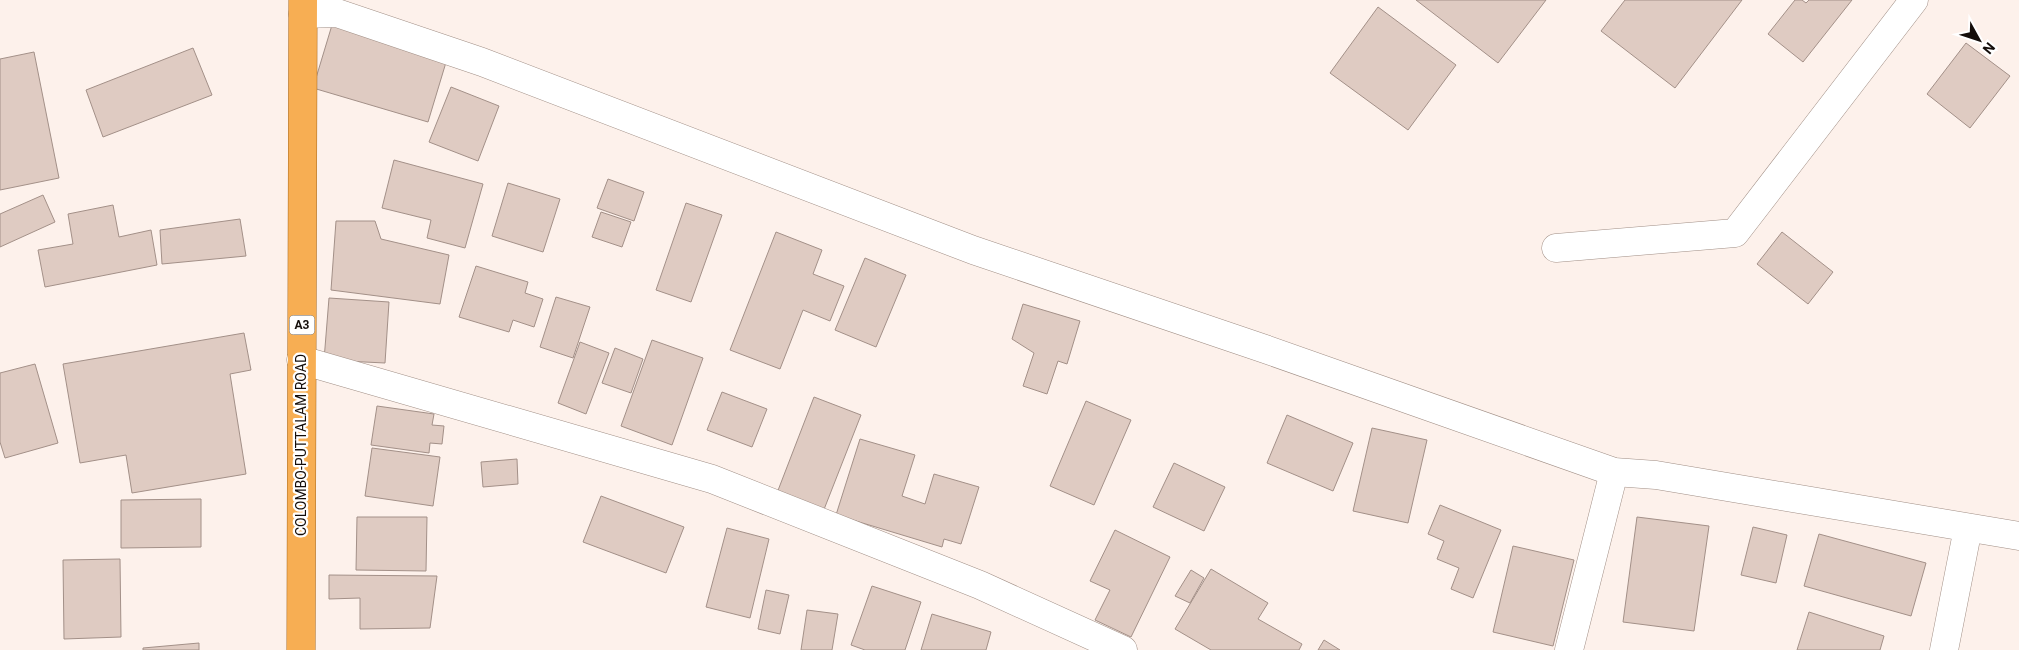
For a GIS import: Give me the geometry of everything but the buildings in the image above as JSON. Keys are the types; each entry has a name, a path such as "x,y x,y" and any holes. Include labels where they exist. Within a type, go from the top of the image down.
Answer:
{"highway":[{"name":"COLOMBO-PUTTALAM ROAD","path":"301,650 303,7"}],"street":[{"path":"1556,248 1735,233 1914,0"},
{"path":"303,7 337,12 482,62 973,250 1265,349 1614,472 1656,475 2019,536"},
{"path":"302,360 712,478 980,585 1123,650"},
{"path":"1569,650 1614,472"},
{"path":"1944,650 1968,528"}]}
